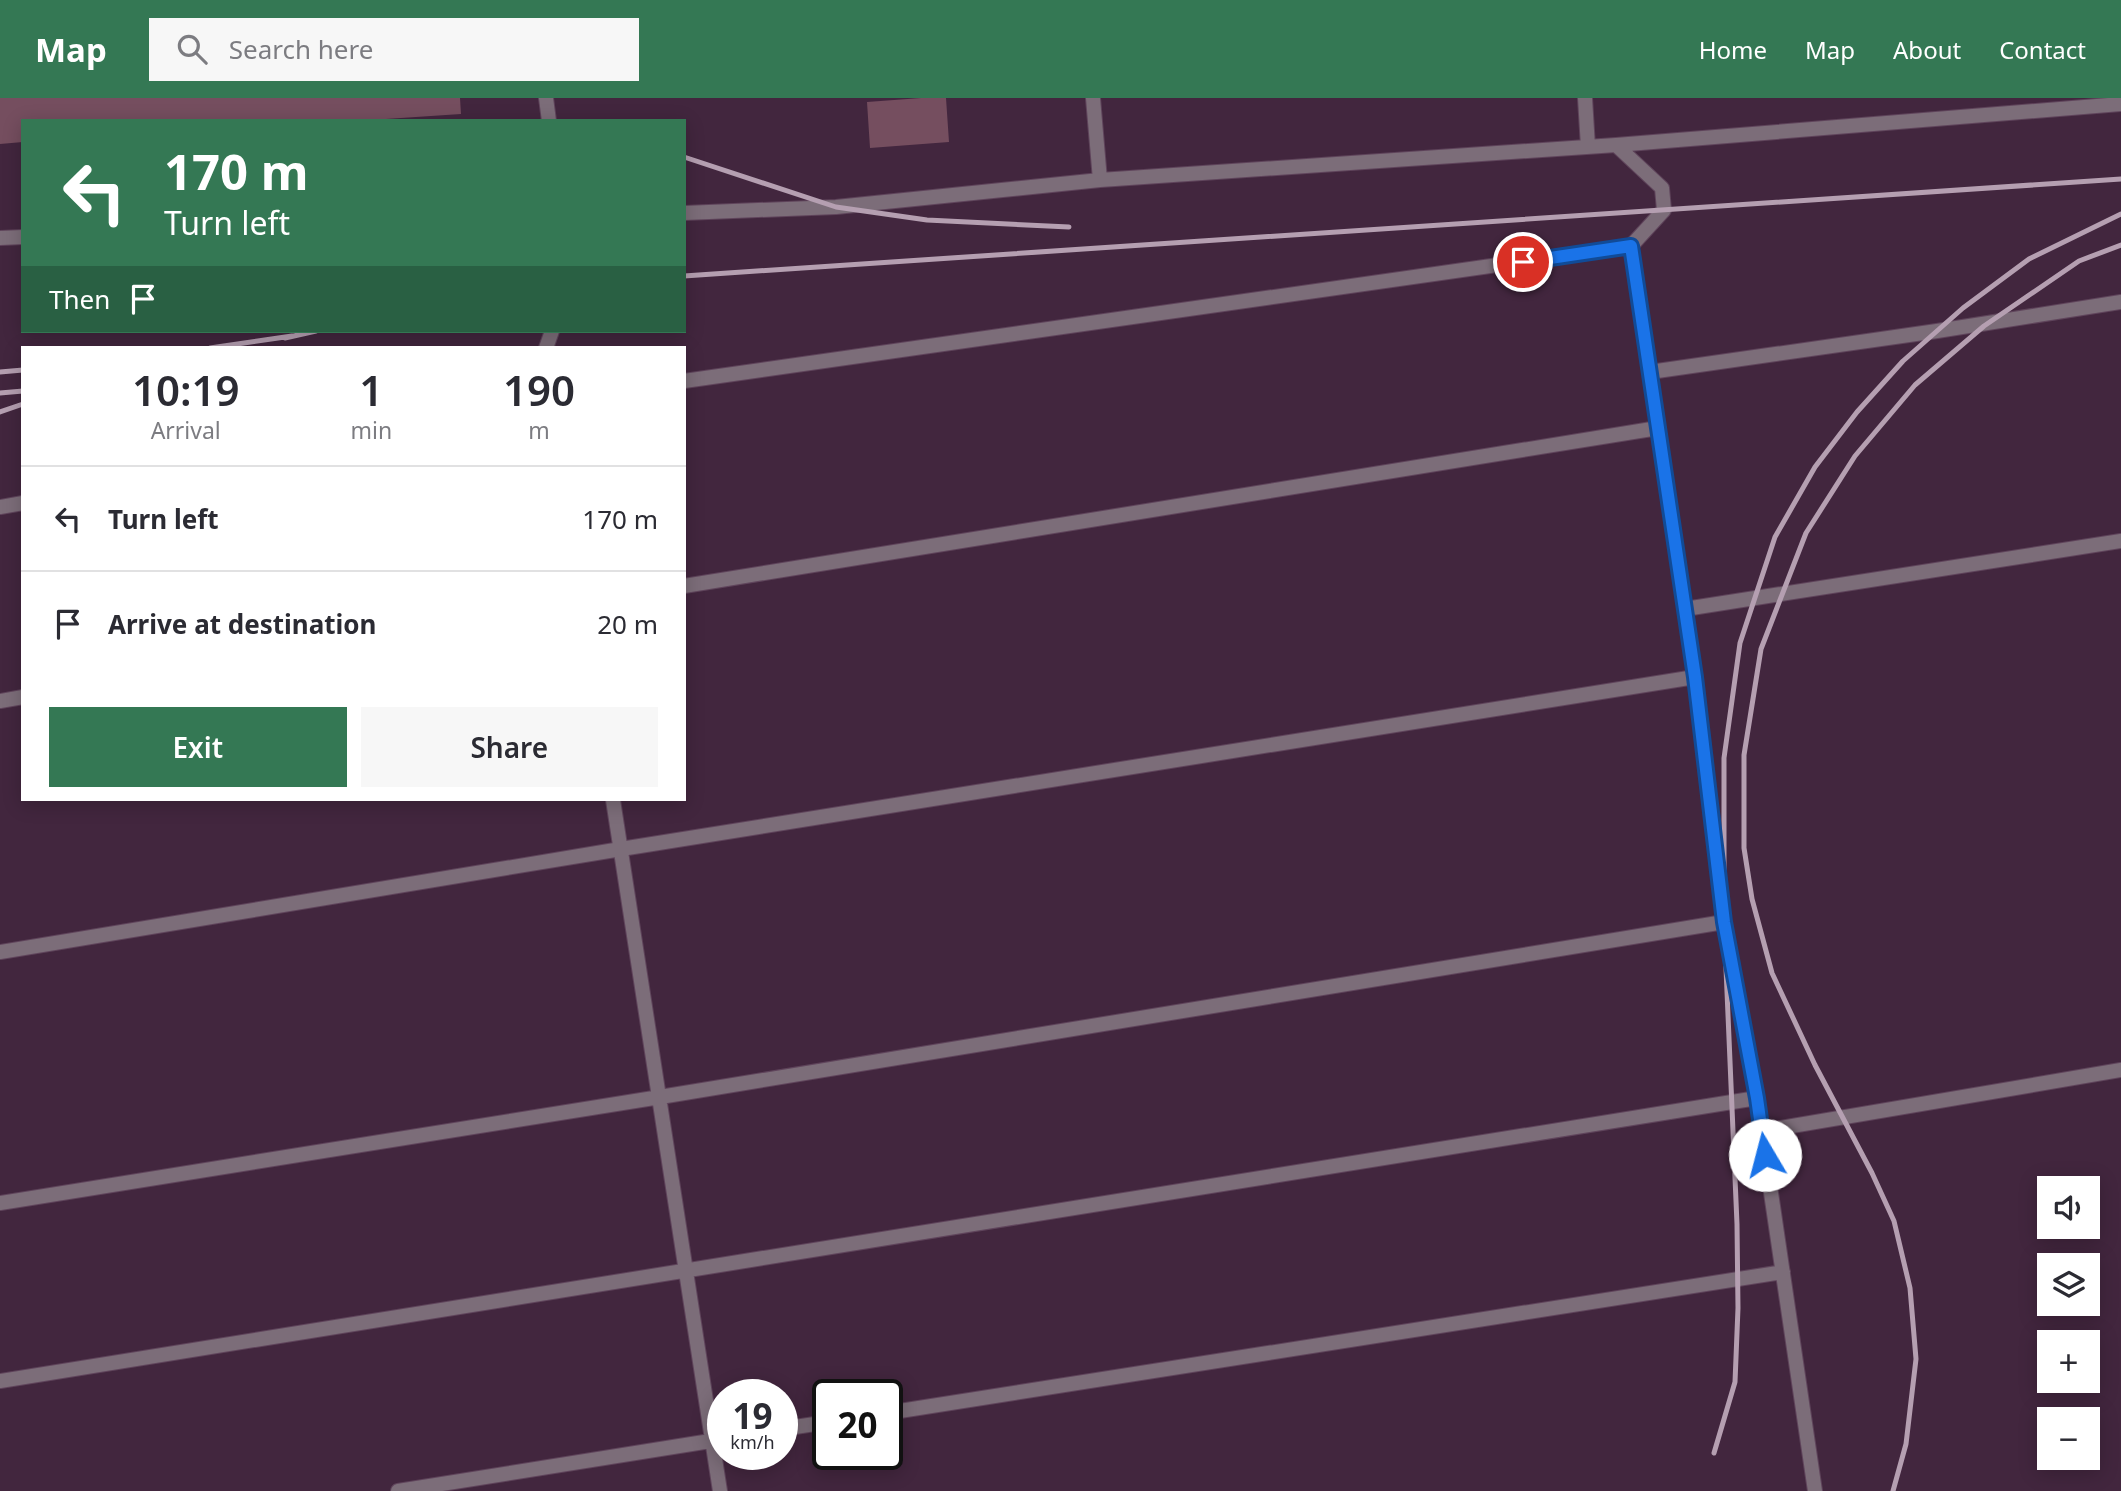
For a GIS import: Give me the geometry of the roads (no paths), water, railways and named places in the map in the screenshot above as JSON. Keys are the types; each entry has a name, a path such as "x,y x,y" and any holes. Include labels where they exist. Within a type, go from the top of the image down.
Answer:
{"lane":[{"path":"546,98 548,119"},
{"path":"1093,98 1100,180"},
{"path":"1585,98 1588,147"},
{"path":"686,213 836,207 1100,180 1616,145 2121,104"},
{"path":"686,381 1631,246 1664,210 1662,188 1616,145"},
{"path":"0,238 21,237"},
{"path":"1631,246 1695,677 1724,922 1757,1098 1815,1491"},
{"path":"1650,372 2121,302"},
{"path":"686,586 1658,428"},
{"path":"0,507 21,503"},
{"path":"1685,609 2121,541"},
{"path":"0,952 621,849 1695,677"},
{"path":"0,701 21,697"},
{"path":"613,801 686,1270 707,1381"},
{"path":"0,1203 1724,922"},
{"path":"1762,1131 2121,1070"},
{"path":"0,1381 1757,1098"},
{"path":"903,1410 1783,1272"},
{"path":"398,1491 707,1441"},
{"path":"719,1470 720,1491"}],"railway":[{"path":"686,158 836,207 927,220 1069,227"},
{"path":"686,276 2121,179"},
{"path":"1714,1453 1735,1382 1738,1308 1724,922 1724,758 1740,643 1775,537 1815,467 1857,412 1903,361 1963,308 2029,259 2121,214"},
{"path":"1893,1491 1906,1444 1916,1359 1910,1288 1894,1221 1772,973 1752,899 1744,848 1744,755 1761,649 1806,533 1855,456 1915,385 1984,326 2079,261 2121,245"},
{"path":"285,338 307,333"},
{"path":"224,346 292,336"},
{"path":"0,372 21,370"},
{"path":"0,393 21,391"},
{"path":"0,412 21,405"}]}
